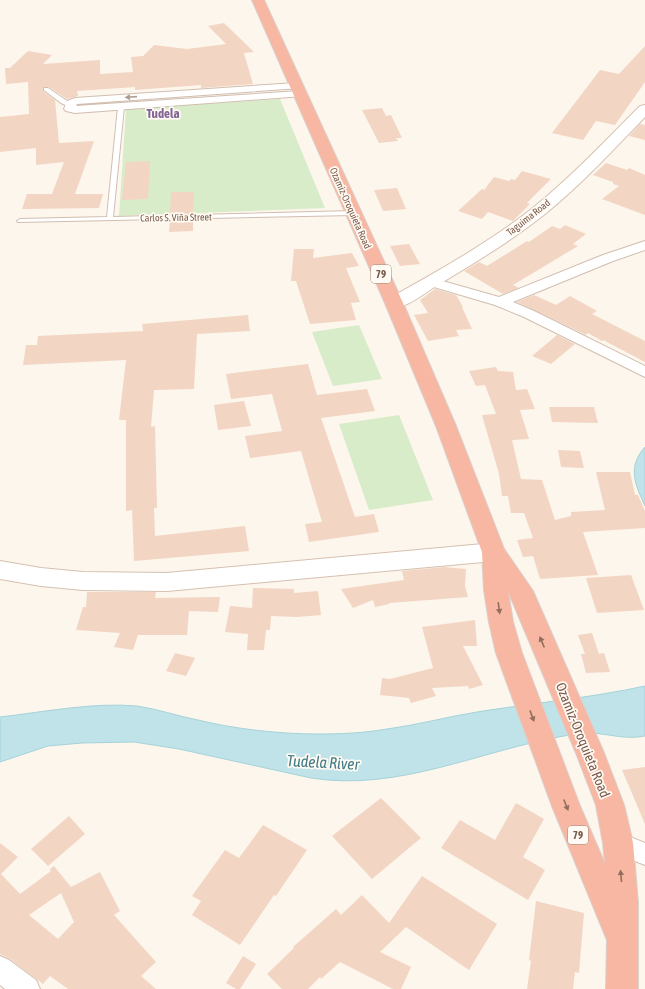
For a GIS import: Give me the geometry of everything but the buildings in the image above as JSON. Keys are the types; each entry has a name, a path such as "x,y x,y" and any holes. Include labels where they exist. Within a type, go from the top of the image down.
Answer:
{"highway":[{"name":"Ozamiz-Oroquieta Road","path":"258,0 394,303 446,426 494,552 521,591 610,805 618,843 623,903 624,943 622,989"},
{"name":"Ozamiz-Oroquieta Road","path":"494,552 496,590 501,622 509,653 552,769 624,943"}],"street":[{"path":"298,90 121,107 70,109 70,105 75,101 298,90"},
{"name":"Taguima Road","path":"394,303 432,282 524,222 576,178 645,109"},
{"path":"500,302 608,258 645,245"},
{"path":"432,282 500,302 529,314 645,372"},
{"path":"0,570 25,575 87,581 134,583 161,582 494,552"},
{"path":"618,843 645,854"},
{"path":"0,969 27,989"}],"lane":[{"path":"46,89 57,96 61,101 70,105"},
{"path":"110,218 121,107"},
{"name":"Carlos S. Viña Street","path":"20,221 354,214"}],"green space":[{"path":"280,99 325,208 119,216 126,109"},
{"path":"359,325 382,379 333,386 312,332"},
{"path":"399,415 433,500 369,510 339,424"}],"water":[{"path":"645,447 645,506 638,490 634,476 634,469 639,454"},
{"name":"Tudela River","path":"645,686 645,736 625,737 581,733 532,743 407,775 375,779 343,781 311,778 179,749 134,742 82,743 48,746 0,762 0,717 68,708 103,705 137,706 183,717 242,728 288,733 318,734 370,731 398,727 477,712 582,697"}],"district":[{"name":"Tudela","path":"163,113"}]}
